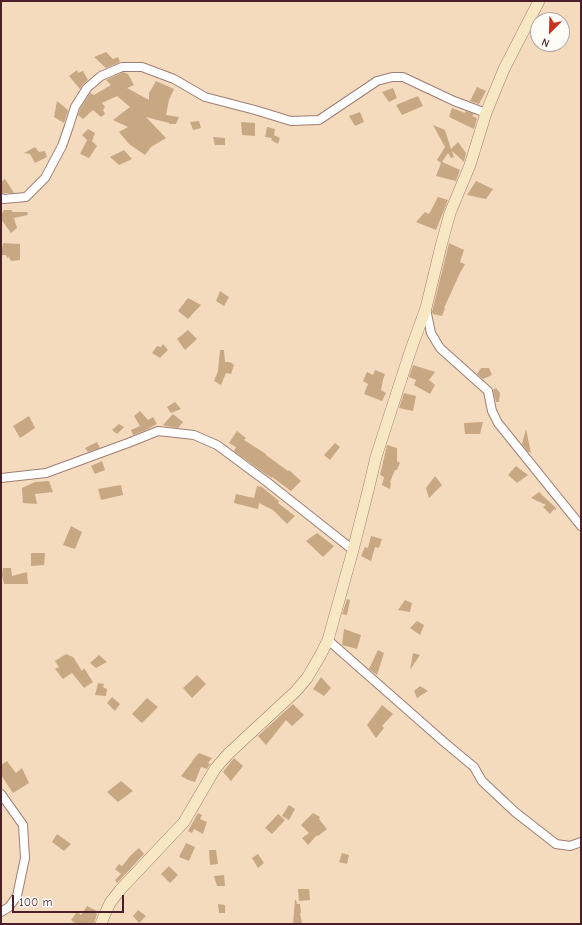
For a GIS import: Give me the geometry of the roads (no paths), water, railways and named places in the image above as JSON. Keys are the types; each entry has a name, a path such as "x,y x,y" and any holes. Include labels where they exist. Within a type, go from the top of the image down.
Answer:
{"street":[{"path":"101,924 110,903 120,890 184,822 218,765 296,690 306,678 328,640 353,550 376,456 405,366 426,308 450,213 470,165 486,113 504,69 538,1"},
{"path":"1,198 26,198 45,178 62,146 75,107 87,88 101,76 122,67 142,67 174,79 205,97 291,121 319,120 377,82 392,77 403,77 454,101 486,113"},
{"path":"426,308 431,333 440,348 488,391 492,411 498,422 581,526"},
{"path":"1,478 46,473 158,431 194,435 218,445 353,550"},
{"path":"328,640 474,767 482,781 515,812 556,844 570,846 581,842"},
{"path":"1,794 23,824 25,858 17,896 9,907 1,912"}]}
